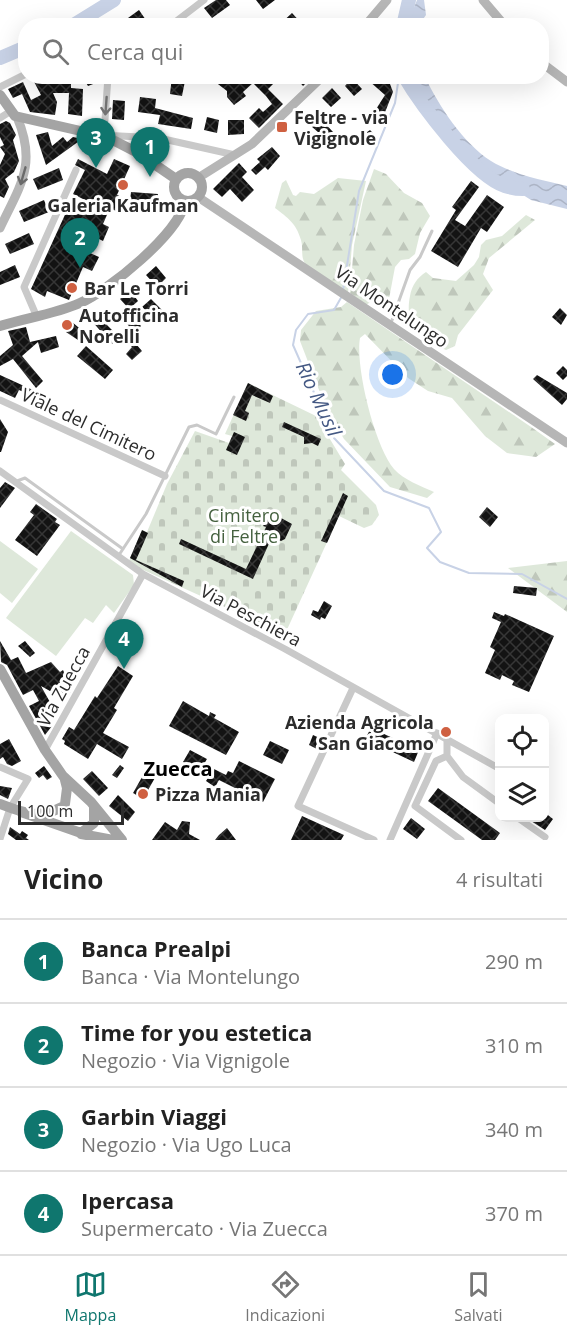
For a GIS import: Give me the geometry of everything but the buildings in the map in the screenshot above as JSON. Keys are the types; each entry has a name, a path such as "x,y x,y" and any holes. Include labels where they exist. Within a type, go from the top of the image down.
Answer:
{"main road":[{"path":"0,94 14,114 101,135 138,153 176,179"},
{"path":"176,179 187,173 198,178 202,189 198,197 184,201"},
{"path":"176,179 174,192 184,201"},
{"path":"0,326 80,303 103,291 169,231 180,217 184,201"},
{"path":"0,669 45,750 63,776 122,840"},
{"path":"63,776 67,788 60,815 64,827"},
{"path":"11,808 41,815 75,798 90,803 96,818 91,828 75,833"},
{"path":"11,808 75,833 113,840"}],"street":[{"path":"180,18 204,0"},
{"path":"372,18 387,0"},
{"path":"483,0 498,18"},
{"path":"549,68 567,82"},
{"path":"0,87 18,78"},
{"path":"107,84 105,120 101,135 159,138 236,155"},
{"path":"198,178 252,144 315,84"},
{"path":"0,118 14,114 25,133 27,160 19,187 0,228"},
{"path":"36,315 24,287 76,170"},
{"name":"Via Montelungo","path":"198,197 567,443"},
{"name":"Viale del Cimitero","path":"0,400 165,476"},
{"name":"Via Peschiera","path":"0,471 143,574 285,649 498,768"},
{"name":"Via Zuecca","path":"45,750 143,574"},
{"path":"353,688 298,806 374,840"},
{"path":"390,840 437,733"},
{"path":"447,739 448,758 463,777 495,800"},
{"path":"457,744 456,754 436,761 415,806 461,840"},
{"path":"0,767 28,779 11,808 0,839"},
{"path":"524,822 545,837"}],"lane":[{"path":"390,325 410,270 420,257 432,231"},
{"path":"117,557 146,514 189,427 197,425 216,434 234,397"},
{"path":"15,482 25,477 123,549"}],"green space":[{"path":"374,169 386,174 404,193 422,203 430,216 420,233 415,254 409,259 401,260 395,267 389,299 375,299 366,305 350,293 354,245 363,200"},
{"path":"338,178 366,181 352,245 348,293 308,267 303,257 297,229 275,208 282,183 286,180 293,195 296,196 300,192 314,194"},
{"path":"526,215 535,220 489,258 483,274 493,290 458,335 455,346 446,350 422,336 416,330 409,315 411,292 418,279 426,272 433,278 456,281 474,265 479,257 481,245 486,240 502,236"},
{"path":"347,302 555,444 536,457 507,453 485,436 452,398 428,391 408,378 365,334 360,338 361,368 368,406 380,443 398,473 434,492 427,498 390,487 344,439 326,408 300,341 301,330 316,311 341,307"},
{"name":"Cimitero di Feltre","path":"248,383 316,416 345,464 341,470 376,505 379,515 372,525 364,528 339,516 285,634 128,563 142,530 147,532 167,484 195,431 229,443 232,436 225,434"},
{"path":"71,531 133,575 134,585 114,613 106,605 93,623 85,618 56,656 6,618"},
{"path":"0,541 38,569 12,603 0,593"},
{"path":"567,561 567,612 508,568"}],"water":[{"path":"417,0 424,0 426,15 424,18 410,18"},
{"path":"414,84 429,84 453,123 471,144 491,161 519,173 567,186 567,209 531,200 496,178 463,148"}],"waterway":[{"path":"85,18 114,0"},
{"path":"405,18 409,0"},
{"path":"0,58 18,50"},
{"name":"Rio Musil","path":"343,290 359,191 395,103 398,84"},
{"path":"409,84 435,121 479,169 492,180 505,186 523,189"},
{"name":"Rio Musil","path":"342,296 334,310 308,314 296,330 293,345 334,438 384,491 429,508 441,532 427,548 440,562 469,573 522,574 567,599"}],"place":[{"name":"Feltre - via Vigignole","path":"282,127"},
{"name":"Garbin Viaggi","path":"96,168"},
{"name":"Banca Prealpi","path":"150,177"},
{"name":"Galeria Kaufman","path":"123,185"},
{"name":"Time for you estetica","path":"80,268"},
{"name":"Bar Le Torri","path":"72,288"},
{"name":"Autofficina Norelli","path":"67,325"},
{"name":"Ipercasa","path":"124,669"},
{"name":"Azienda Agricola San Giacomo","path":"446,732"},
{"name":"Pizza Mania","path":"143,794"}],"district":[{"name":"Zuecca","path":"178,768"}]}
